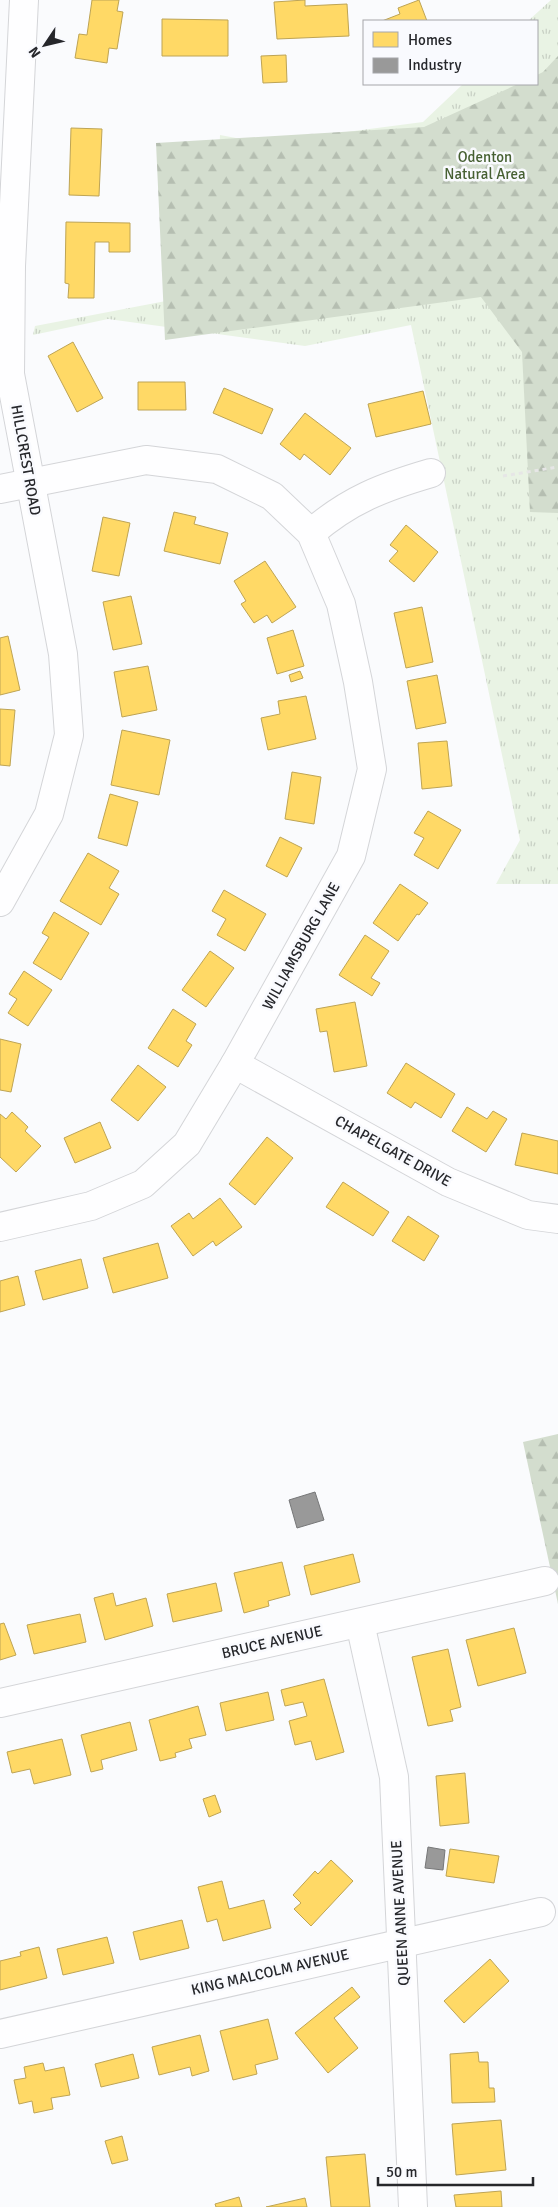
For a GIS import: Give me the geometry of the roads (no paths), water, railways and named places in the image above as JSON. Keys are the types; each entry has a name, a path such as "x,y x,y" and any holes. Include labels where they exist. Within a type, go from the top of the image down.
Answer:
{"street":[{"name":"HILLCREST ROAD","path":"0,902 49,814 69,735 63,654 29,483 10,374 11,266 24,0"},
{"path":"0,489 146,460 217,469 272,496 311,533 334,513 383,487 431,474"},
{"name":"WILLIAMSBURG LANE","path":"0,1227 91,1206 143,1184 187,1144 235,1064 352,856 372,769 358,682 341,604 311,533"},
{"name":"CHAPELGATE DRIVE","path":"235,1064 448,1182 528,1215 558,1219"},
{"name":"BRUCE AVENUE","path":"0,1703 545,1581"},
{"name":"QUEEN ANNE AVENUE","path":"360,1623 394,1777 413,2207"},
{"name":"KING MALCOLM AVENUE","path":"0,2034 541,1912"}],"park label":[{"name":"Odenton Natural Area","path":"485,166"}]}
